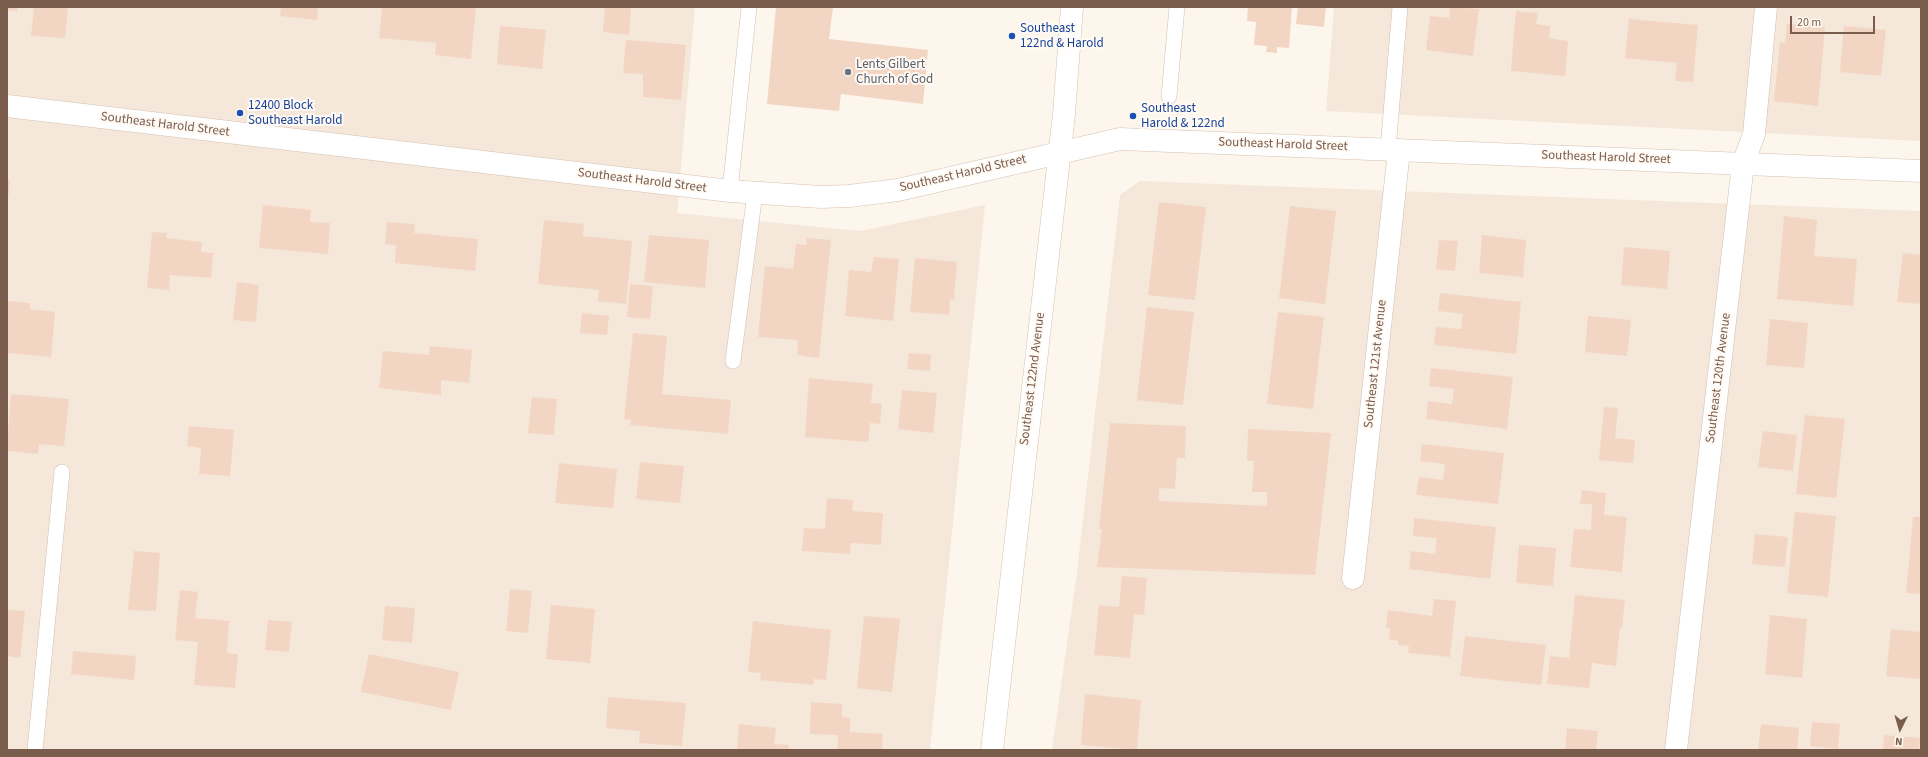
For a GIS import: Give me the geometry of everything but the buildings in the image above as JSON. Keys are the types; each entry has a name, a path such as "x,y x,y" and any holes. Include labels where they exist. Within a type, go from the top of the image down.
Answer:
{"street":[{"name":"Southeast 122nd Avenue","path":"992,750 1060,152 1072,7"},
{"name":"Southeast 120th Avenue","path":"1676,750 1743,164 1754,134 1766,7"},
{"name":"Southeast Harold Street","path":"7,106 730,192 821,197 872,194 930,183 1120,139 1921,171"},
{"name":"Southeast 121st Avenue","path":"1353,578 1393,150"}],"lane":[{"path":"730,192 749,7"},
{"path":"1169,96 1177,7"},
{"path":"1393,150 1400,7"},
{"path":"733,361 755,193"},
{"path":"35,750 62,472"}],"shaded area":[{"path":"7,7 695,7 677,213 860,231 985,205 930,750 7,750"},
{"path":"1334,7 1921,7 1921,141 1326,111"},
{"path":"1140,181 1921,211 1921,750 1052,750 1077,572 1120,195"}],"place":[{"name":"Southeast 122nd & Harold","path":"1012,36"},
{"name":"Lents Gilbert Church of God","path":"848,72"},
{"name":"12400 Block Southeast Harold","path":"240,113"},
{"name":"Southeast Harold & 122nd","path":"1133,116"}]}
